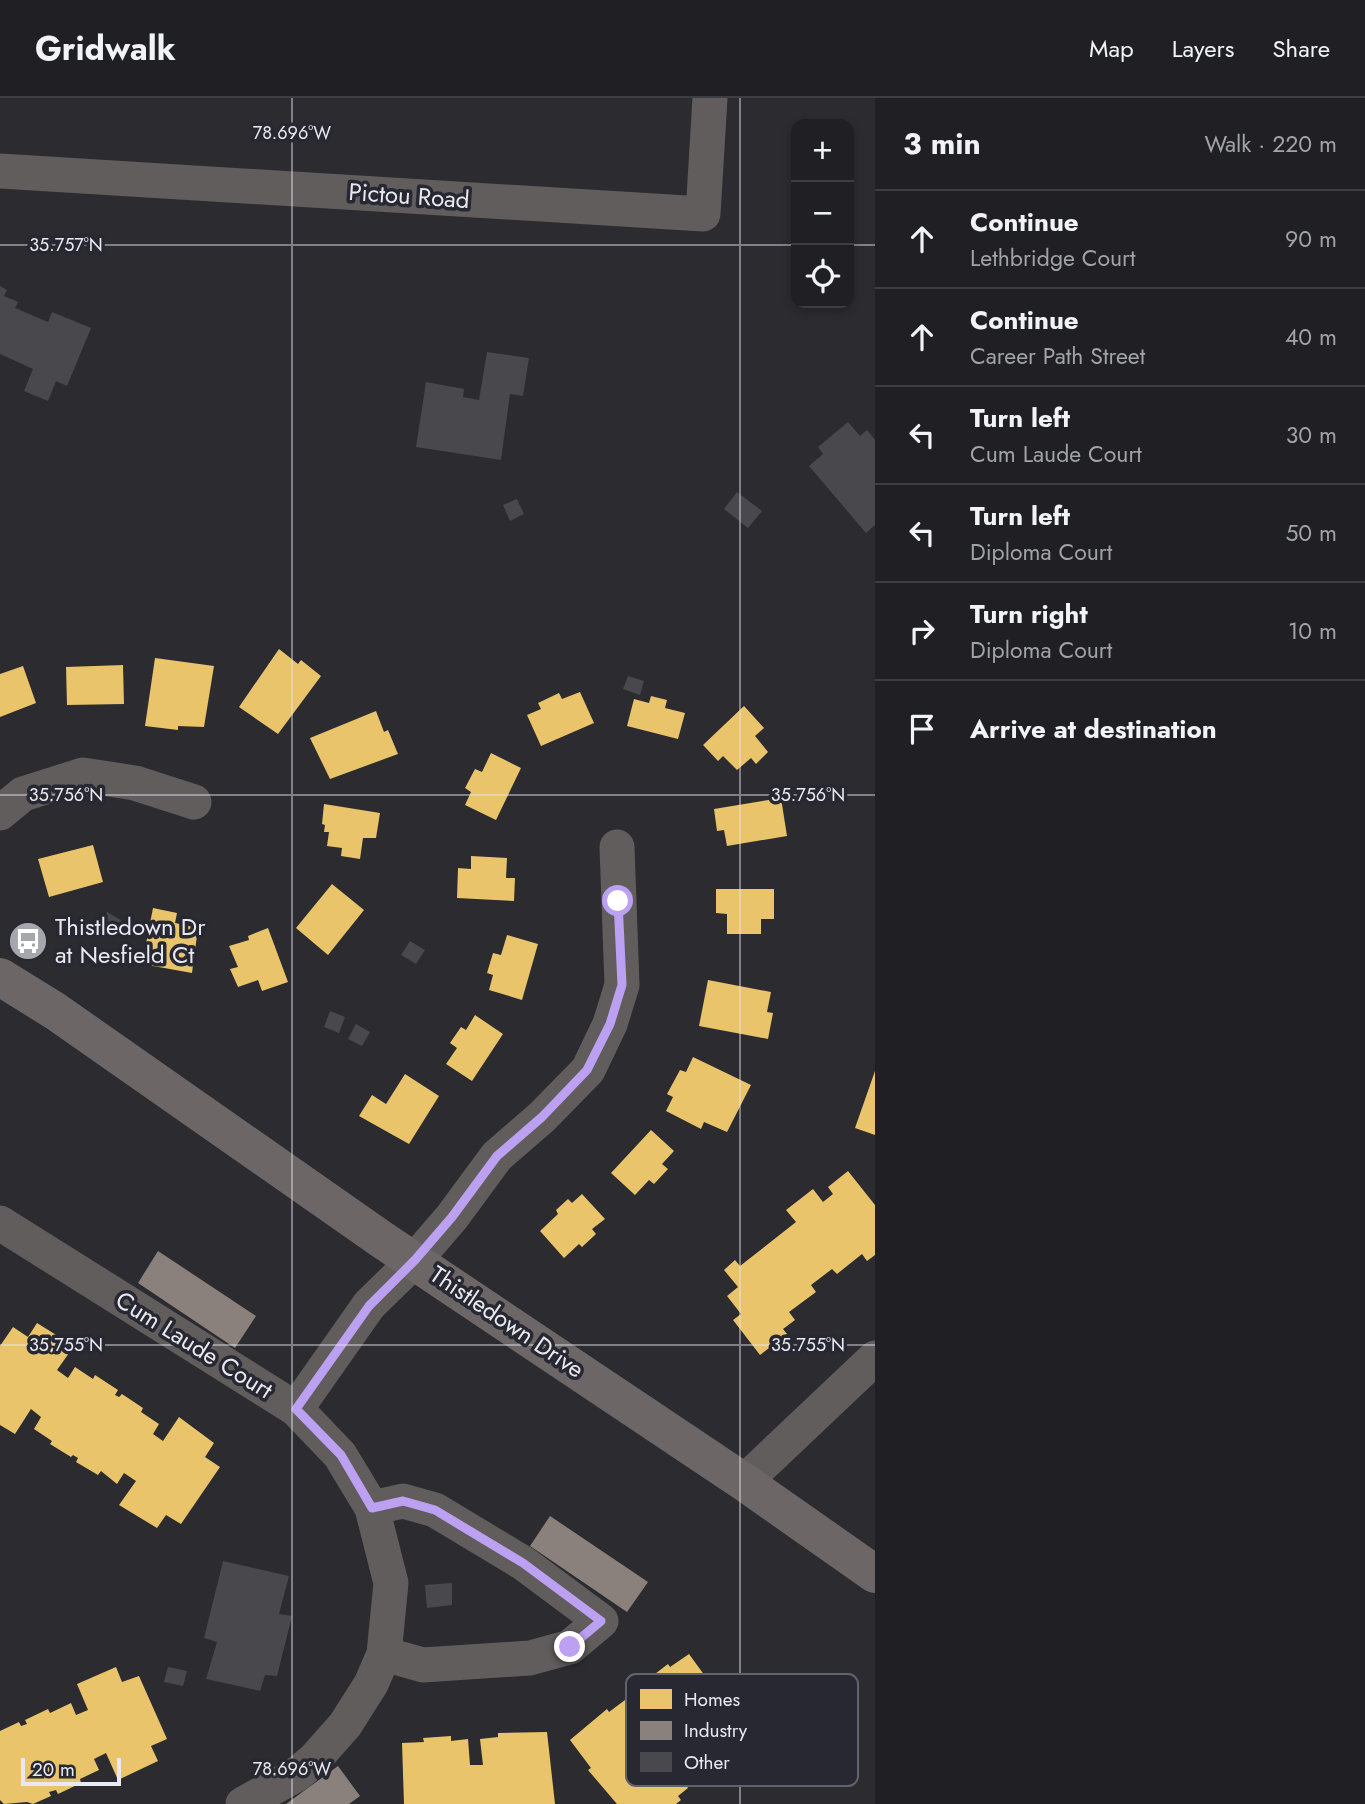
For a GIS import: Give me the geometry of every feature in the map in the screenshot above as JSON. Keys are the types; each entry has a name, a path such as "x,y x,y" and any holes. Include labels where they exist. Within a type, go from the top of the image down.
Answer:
{"main road":[{"name":"Thistledown Drive","path":"0,977 55,1011 381,1239 744,1482 875,1574"}],"street":[{"name":"Pictou Road","path":"0,171 703,214 710,98"},
{"path":"0,813 23,794 83,775 135,783 194,802"},
{"path":"296,1409 369,1306 415,1260 461,1207 497,1156 542,1117 587,1070 610,1024 622,985 617,847"},
{"name":"Cum Laude Court","path":"0,1223 296,1409 341,1455 372,1508 391,1583 384,1654 371,1685 358,1708 314,1760 296,1775 243,1804"},
{"path":"744,1482 875,1358"},
{"path":"372,1508 403,1501 435,1510 523,1563 601,1621 570,1647 530,1658 422,1665 384,1654"}],"building: Homes":[{"path":"279,649 298,664 301,660 321,676 278,734 239,707"},
{"path":"155,658 214,666 204,727 178,726 178,730 145,726"},
{"path":"123,665 124,704 67,705 66,667"},
{"path":"23,666 36,703 0,717 0,674"},
{"path":"580,692 594,723 541,746 527,715 541,709 538,703 559,693 562,699"},
{"path":"651,696 667,700 665,708 685,713 678,739 627,726 634,699 649,703"},
{"path":"744,706 764,728 755,736 768,752 756,764 751,758 737,770 723,756 718,761 703,745"},
{"path":"376,711 384,732 388,730 398,754 330,779 310,738"},
{"path":"491,753 521,768 496,820 465,805 471,792 465,788 475,769 482,772"},
{"path":"781,798 787,836 727,846 724,830 717,831 714,809"},
{"path":"324,804 380,813 376,838 363,838 360,859 341,856 342,848 327,846 329,832 324,832 325,825 322,824"},
{"path":"93,845 103,882 49,897 38,859"},
{"path":"471,856 507,858 506,878 515,878 514,901 457,898 458,868 471,869"},
{"path":"332,884 364,910 328,955 296,928"},
{"path":"716,889 774,889 774,919 761,919 761,934 727,934 727,914 716,913"},
{"path":"153,908 177,913 175,923 198,928 192,973 142,964"},
{"path":"268,928 288,982 262,991 258,980 238,987 230,969 238,967 229,946 249,940 248,936"},
{"path":"507,935 538,944 522,1000 489,990 493,975 487,973 493,953 501,955"},
{"path":"708,980 771,992 767,1012 773,1013 768,1039 699,1026"},
{"path":"475,1015 503,1034 472,1081 446,1064 457,1048 450,1043 461,1027 466,1030"},
{"path":"693,1057 751,1085 727,1132 704,1122 701,1129 666,1111 673,1097 667,1094 680,1070 686,1072"},
{"path":"875,1071 875,1135 855,1128"},
{"path":"405,1074 439,1096 409,1144 359,1116 372,1095 386,1104"},
{"path":"651,1130 674,1151 662,1164 668,1169 654,1184 649,1180 635,1195 611,1173"},
{"path":"848,1171 875,1205 875,1255 867,1261 862,1254 837,1274 832,1269 811,1285 816,1292 789,1312 795,1320 783,1329 787,1334 760,1355 733,1320 741,1314 727,1296 738,1287 724,1270 735,1260 740,1266 796,1222 786,1210 813,1189 823,1202 833,1194 828,1187"},
{"path":"582,1194 605,1219 592,1229 596,1234 582,1247 579,1244 564,1258 540,1231 558,1214 556,1210 568,1199 572,1203"},
{"path":"37,1323 74,1346 57,1370 68,1378 75,1367 93,1379 95,1375 118,1390 115,1395 119,1397 122,1394 143,1408 141,1412 159,1424 153,1434 163,1441 179,1417 214,1443 205,1457 220,1467 181,1524 166,1515 157,1528 119,1505 136,1481 124,1473 117,1484 101,1471 98,1475 76,1462 78,1458 73,1455 71,1457 50,1444 52,1441 34,1429 41,1417 31,1409 15,1434 0,1425 0,1346 13,1327 28,1337"},
{"path":"689,1654 704,1674 655,1674 668,1664 670,1667"},
{"path":"116,1667 122,1682 139,1676 167,1739 151,1746 158,1761 118,1780 106,1753 94,1759 99,1770 80,1779 81,1783 58,1794 56,1790 49,1792 51,1796 33,1804 4,1804 0,1800 0,1731 19,1722 21,1726 27,1724 25,1720 48,1709 50,1713 71,1703 76,1715 88,1710 77,1684"},
{"path":"625,1700 626,1786 687,1786 688,1788 678,1796 681,1800 676,1804 617,1804 588,1770 591,1768 570,1740 607,1709 609,1712"},
{"path":"547,1732 555,1804 404,1804 402,1743 424,1742 423,1738 451,1736 451,1741 468,1739 470,1765 483,1765 480,1739 498,1737 498,1733"}],"building: Industry":[{"path":"158,1251 256,1316 235,1348 138,1283"},
{"path":"550,1516 648,1582 627,1612 530,1546"},
{"path":"338,1766 360,1796 349,1804 286,1804"}],"building: Other":[{"path":"0,286 7,290 4,296 18,302 15,308 48,322 52,312 91,328 67,386 56,381 48,401 24,391 33,369 0,354"},
{"path":"487,352 529,358 523,396 510,394 501,460 416,447 426,382 464,389 463,397 479,400"},
{"path":"848,422 860,436 867,430 875,440 875,525 866,533 809,466 823,454 818,447"},
{"path":"737,492 762,511 748,528 724,509"},
{"path":"517,499 524,514 510,521 503,505"},
{"path":"628,676 644,681 640,695 623,689"},
{"path":"107,912 124,922 118,935 101,925"},
{"path":"410,941 425,950 416,964 401,955"},
{"path":"330,1011 345,1017 339,1033 324,1027"},
{"path":"356,1024 370,1032 362,1046 348,1039"},
{"path":"223,1561 289,1576 279,1614 292,1616 277,1676 265,1675 260,1691 206,1679 217,1642 204,1638"},
{"path":"452,1583 452,1605 427,1608 425,1585"},
{"path":"168,1667 187,1671 183,1686 164,1682"}],"place":[{"name":"Thistledown Dr at Nesfield Ct","path":"28,941"}],"route":[{"path":"570,1647 601,1621 523,1563 435,1510 403,1501 372,1508 341,1455 296,1409 369,1306 415,1260 461,1207 497,1156 542,1117 587,1070 610,1024 622,985 618,901"}]}
